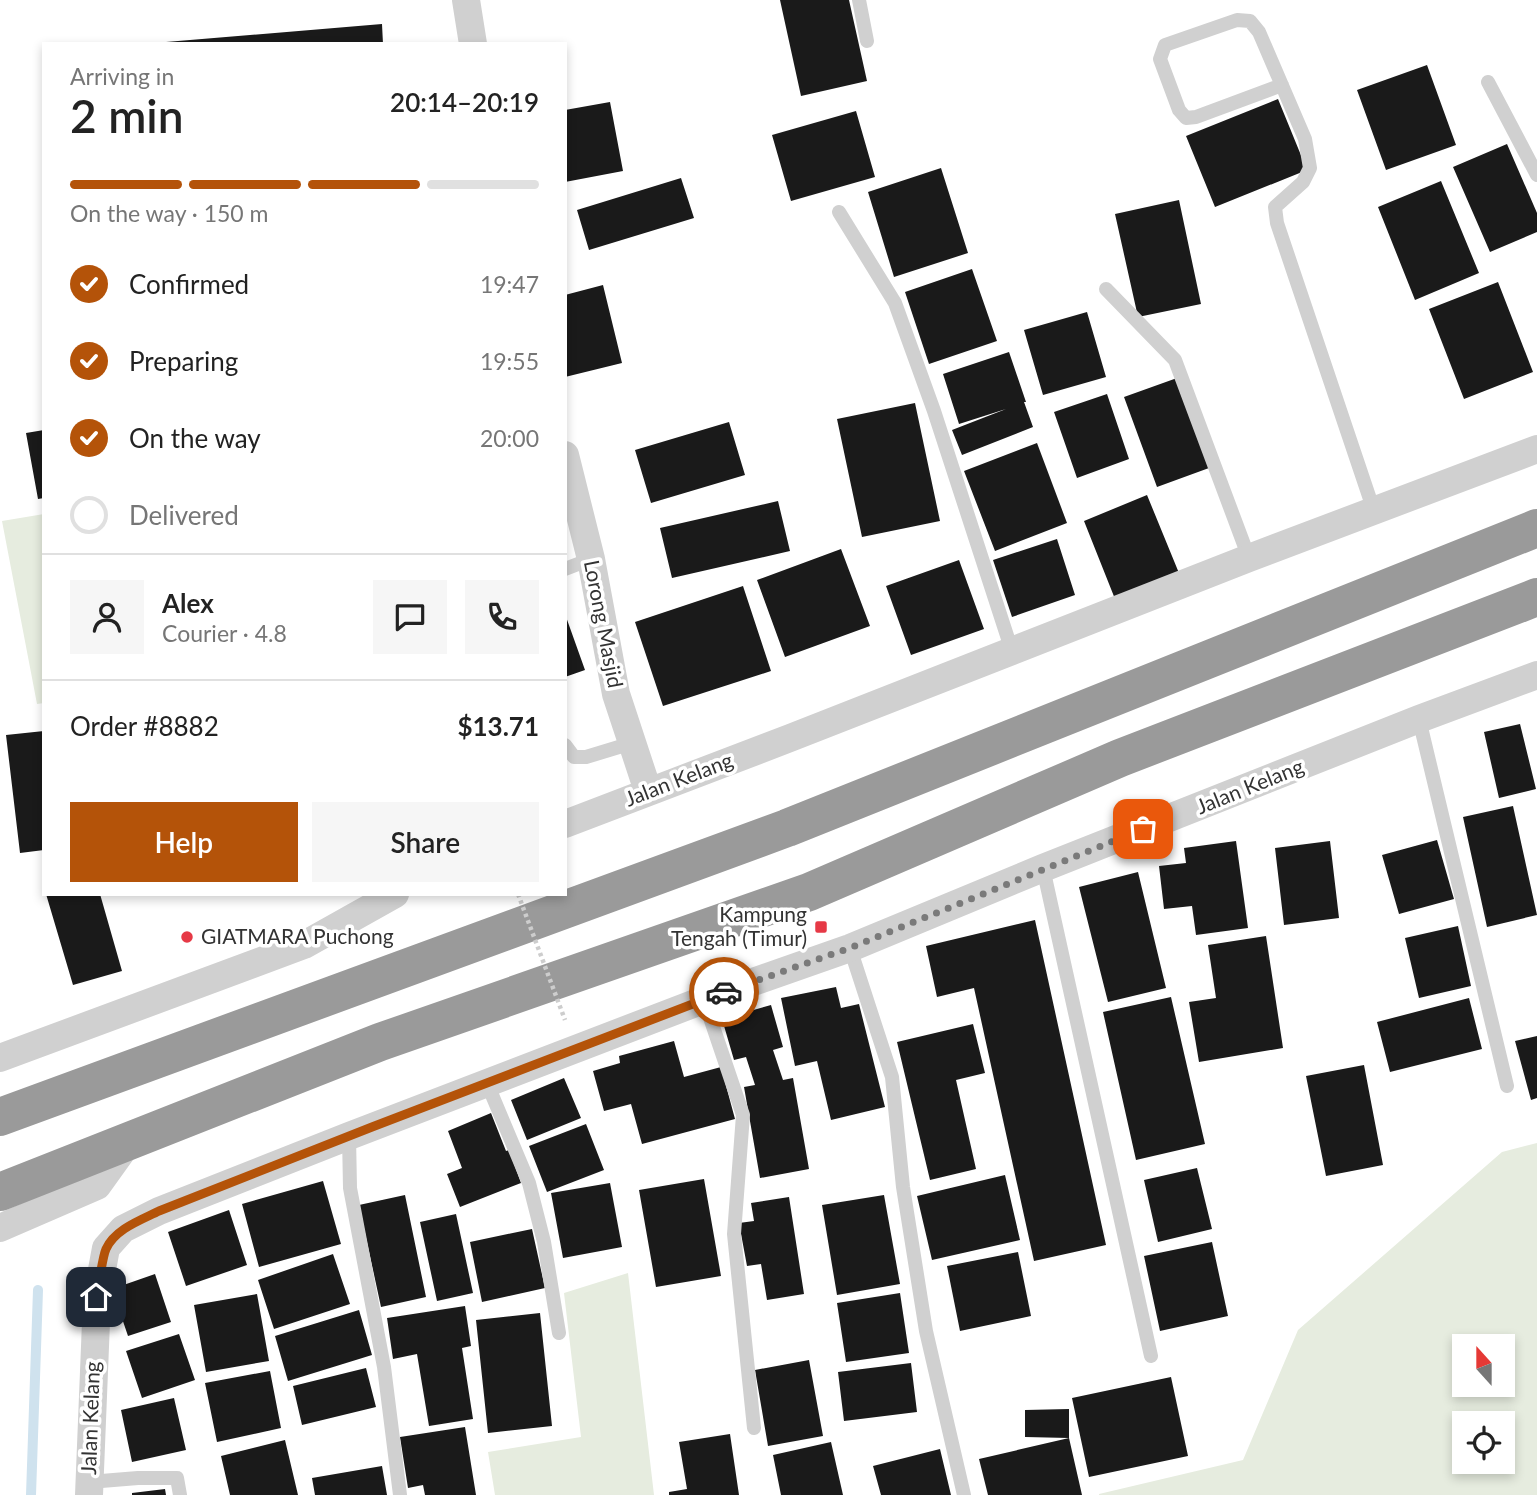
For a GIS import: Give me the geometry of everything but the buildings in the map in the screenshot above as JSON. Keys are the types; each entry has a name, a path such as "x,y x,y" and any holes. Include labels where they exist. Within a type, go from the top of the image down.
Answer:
{"highway":[{"path":"0,1117 787,828 1537,528"},
{"path":"0,1192 380,1042 809,892 1120,758 1537,597"}],"street":[{"path":"466,0 473,42"},
{"name":"Jalan Kelang","path":"567,823 1537,449"},
{"name":"Lorong Masjid","path":"567,472 578,564 615,694 648,791"},
{"name":"Jalan Kelang","path":"89,1489 96,1297 106,1248 123,1229 159,1211 349,1136 704,1000 850,948 1043,868 1537,675"},
{"path":"0,1058 304,945 391,896"},
{"path":"0,1228 97,1186 130,1140"}],"lane":[{"path":"859,0 867,41"},
{"path":"1282,85 1196,117 1186,118 1179,110 1160,59 1161,53 1165,45 1237,20 1250,21 1259,32 1282,85 1305,139 1310,168 1303,182 1275,207 1277,223 1374,511"},
{"path":"1488,82 1537,175"},
{"path":"839,212 895,303 934,411 1012,651"},
{"path":"1106,289 1175,360 1249,558"},
{"path":"1419,719 1507,1086"},
{"path":"567,748 574,757 586,757 632,743"},
{"path":"1043,868 1151,1356"},
{"path":"850,948 892,1077 903,1187 926,1331 964,1495"},
{"path":"704,1000 744,1115 734,1234 754,1428"},
{"path":"487,1083 528,1183 544,1242 559,1333"},
{"path":"349,1136 350,1188 384,1367 400,1495"},
{"path":"89,1489 138,1478 177,1478 180,1495"}],"path":[{"path":"519,896 565,1020"}],"shaded area":[{"path":"42,514 42,703 37,704 2,521"},
{"path":"1537,1143 1537,1495 1099,1495 1243,1460 1298,1330 1502,1152"},
{"path":"628,1273 654,1495 495,1495 488,1452 581,1437 564,1293"}],"waterway":[{"path":"31,1495 38,1290"}],"way so far":[{"path":"724,992 850,948 1143,829"}],"place":[{"name":"Kampung Tengah (Timur)","path":"821,927"},
{"name":"GIATMARA Puchong","path":"187,937"}],"route":[{"path":"96,1297 106,1248 123,1229 159,1211 724,992"}]}
